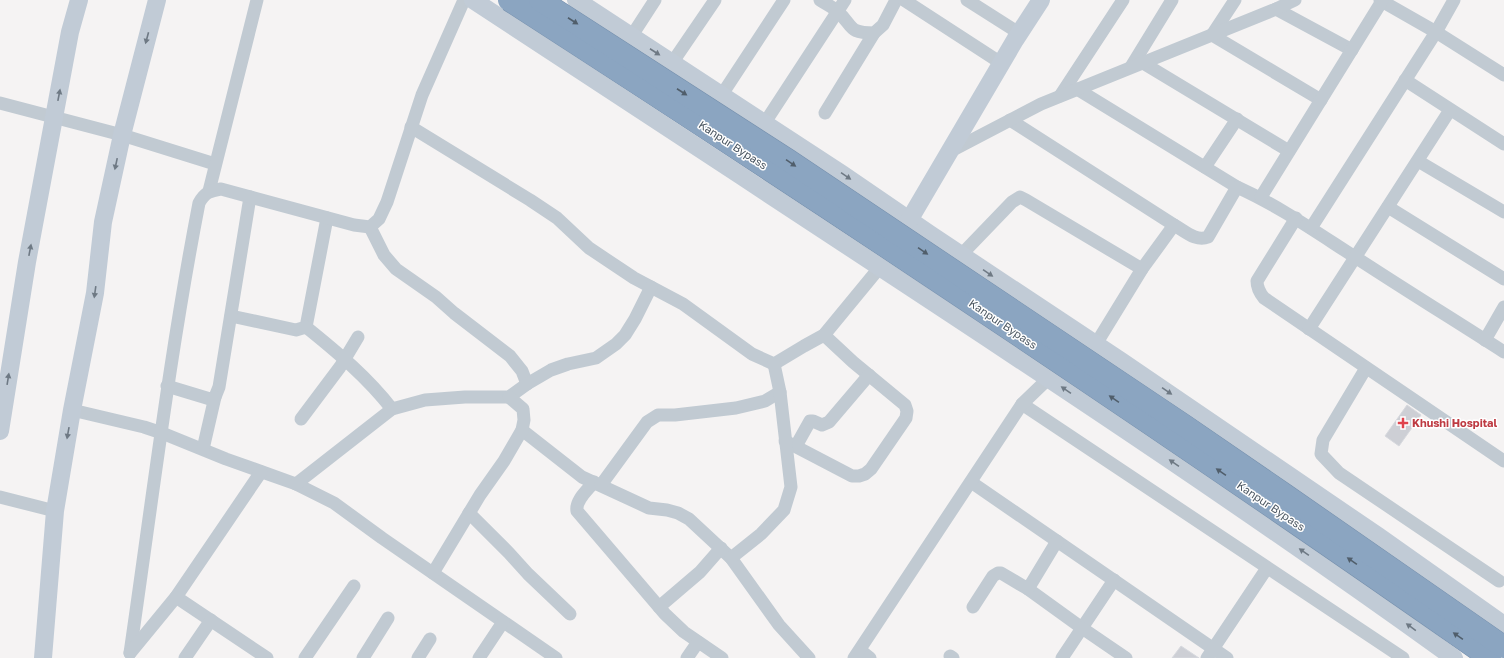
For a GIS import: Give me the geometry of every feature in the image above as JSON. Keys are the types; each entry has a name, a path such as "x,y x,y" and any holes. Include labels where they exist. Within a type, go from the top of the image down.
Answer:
{"highway":[{"name":"Kanpur Bypass","path":"509,0 793,184 951,289 1315,535 1490,658"},
{"name":"Kanpur Bypass","path":"540,0 788,160 1185,426 1504,647"}],"main road":[{"path":"0,431 54,118 70,32 79,0"},
{"path":"43,658 54,511 95,293 103,222 122,135 158,0"},
{"path":"473,0 1049,378 1324,566 1454,658"},
{"path":"880,267 910,220 1019,33 1041,0"},
{"path":"586,3 631,37 842,174 1096,344 1378,536 1504,625"}],"street":[{"path":"209,191 257,0"},
{"path":"370,227 379,218 387,202 422,95 464,0"},
{"path":"631,37 655,0"},
{"path":"672,63 715,0"},
{"path":"721,96 784,0"},
{"path":"820,0 838,12 852,29 862,33 874,33"},
{"path":"764,124 845,0"},
{"path":"825,113 874,33 883,25 896,0"},
{"path":"904,0 1001,63"},
{"path":"966,0 1019,33"},
{"path":"1060,96 1123,0"},
{"path":"1137,65 1172,0"},
{"path":"1212,35 1234,0"},
{"path":"949,152 1041,104 1276,9 1294,0"},
{"path":"1311,228 1436,32 1454,0"},
{"path":"1261,197 1381,1 1436,32 1504,75"},
{"path":"1276,9 1352,50"},
{"path":"1212,35 1321,100"},
{"path":"1137,65 1237,119 1289,151"},
{"path":"1405,80 1504,144"},
{"path":"1077,89 1237,187 1261,197 1296,218 1504,352"},
{"path":"0,103 122,135 215,164"},
{"path":"1309,329 1450,110"},
{"path":"1205,167 1237,119"},
{"path":"1010,120 1196,238 1203,239 1208,237 1237,187"},
{"path":"411,127 557,218 589,248 634,278 683,304 752,354 774,364"},
{"path":"1418,161 1504,212"},
{"path":"128,655 183,286 199,203 203,195 209,191 221,189 354,225 370,227"},
{"path":"203,449 215,397 219,387 250,197"},
{"path":"961,255 1012,202 1020,197 1142,269"},
{"path":"1388,207 1504,279"},
{"path":"306,327 327,218"},
{"path":"1296,218 1257,281 1259,292 1264,298 1504,462"},
{"path":"1096,344 1142,269 1174,225"},
{"path":"370,227 384,255 396,269 436,297 454,313 510,356 522,371 527,384"},
{"path":"774,364 824,335 880,267"},
{"path":"296,484 392,409 425,400 465,397 509,397 527,384 551,370 568,364 596,358 616,344 635,319 651,287"},
{"path":"1485,340 1504,307"},
{"path":"230,316 296,330 306,327"},
{"path":"306,327 345,359 381,395 392,409"},
{"path":"791,444 852,476 859,476 871,469 906,418 907,411 905,405 824,335"},
{"path":"301,419 345,359 358,337"},
{"path":"731,558 761,534 784,510 790,487 791,444 774,364"},
{"path":"1366,368 1323,440 1321,454 1339,473 1499,581"},
{"path":"791,444 810,421 822,425 829,422 869,375"},
{"path":"861,655 1022,404 1049,378"},
{"path":"167,386 210,399 215,397"},
{"path":"722,658 684,632 659,607 577,511 576,507 578,502 598,484 647,422 658,415 675,415 736,408 765,401 780,392"},
{"path":"433,574 469,513 504,461 522,430 524,420 523,409 509,397"},
{"path":"1022,404 1403,658"},
{"path":"72,410 144,427 162,433 261,472 296,484 334,503 503,622 541,654 556,658"},
{"path":"522,430 582,477 649,508 678,513 689,519 731,558 779,625 809,658"},
{"path":"128,655 176,597 261,472"},
{"path":"971,482 1114,580 1210,653 1227,658"},
{"path":"0,497 54,511"},
{"path":"469,513 528,574 570,614"},
{"path":"1028,589 1057,541"},
{"path":"659,607 700,572 721,548"},
{"path":"1210,653 1267,568"},
{"path":"973,607 993,576 998,573 1028,589 1126,658"},
{"path":"1062,658 1114,580"},
{"path":"305,658 354,586"},
{"path":"176,597 267,658"},
{"path":"363,658 388,618"},
{"path":"185,658 211,620"},
{"path":"479,658 503,622"},
{"path":"418,658 430,640"},
{"path":"687,658 698,642"}],"building":[{"path":"1407,405 1421,415 1399,446 1385,436"},
{"path":"1181,646 1199,658 1172,658"}],"place":[{"name":"Khushi Hospital","path":"1403,423"}]}
